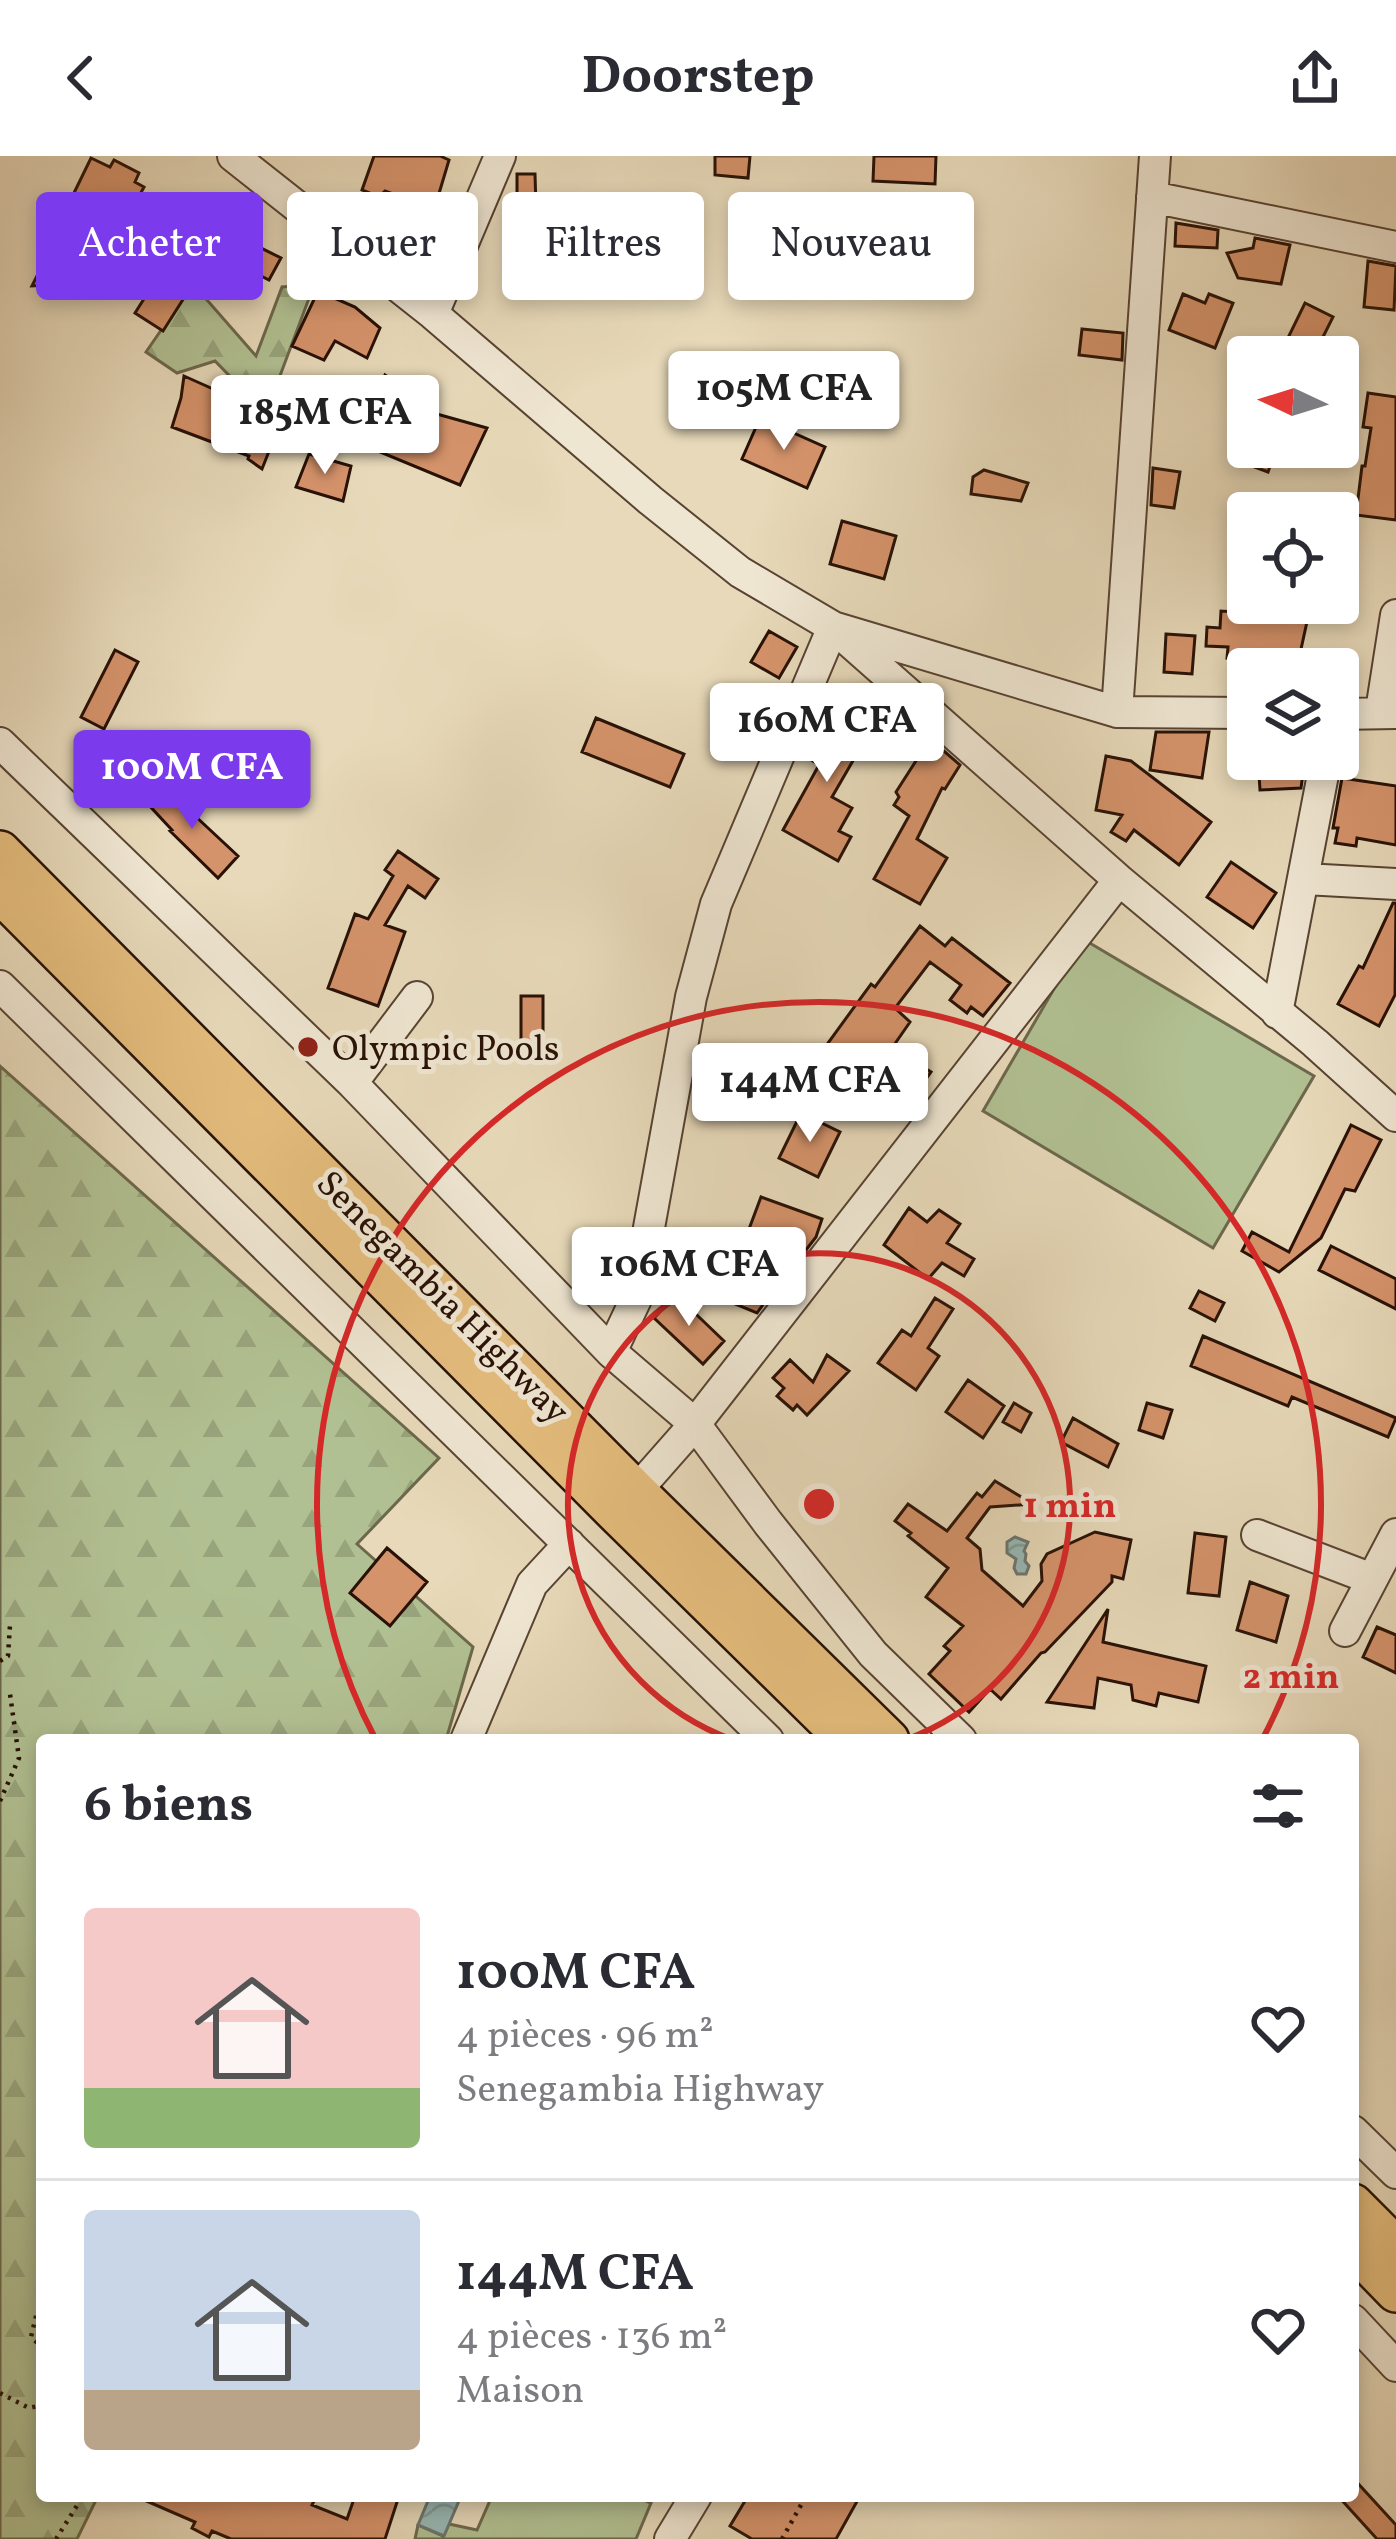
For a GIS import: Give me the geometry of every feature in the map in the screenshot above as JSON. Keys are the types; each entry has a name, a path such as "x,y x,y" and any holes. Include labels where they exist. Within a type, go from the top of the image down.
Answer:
{"main road":[{"name":"Senegambia Highway","path":"0,851 883,1734"},
{"name":"Senegambia Highway","path":"0,893 841,1734"},
{"path":"1359,2210 1396,2246"},
{"path":"1359,2254 1396,2292"}],"street":[{"path":"232,156 433,314 740,572 833,627 1396,1116"},
{"path":"433,314 500,156"},
{"path":"1117,712 1155,156"},
{"path":"1152,197 1396,247"},
{"path":"1388,712 1396,615"},
{"path":"833,627 1117,712 1227,713"},
{"path":"611,1352 636,1300 691,998 716,904 833,627"},
{"path":"936,717 960,667"},
{"path":"0,742 352,1083 611,1352 695,1424 873,1654 955,1734"},
{"path":"1276,1013 1322,780"},
{"path":"636,1491 695,1424 1119,880"},
{"path":"1305,880 1396,884"},
{"path":"0,986 762,1734"},
{"path":"352,1083 417,997"},
{"path":"1345,1631 1396,1534"},
{"path":"1257,1535 1372,1579"},
{"path":"469,1734 532,1584 569,1544"},
{"path":"1359,2135 1391,2158"},
{"path":"1359,2326 1396,2366"},
{"path":"670,2539 692,2502"}],"path":[{"path":"0,1661 8,1656 10,1625"},
{"path":"0,1801 20,1758 10,1694"},
{"path":"0,2393 29,2408 36,2406"},
{"path":"56,2539 79,2502"},
{"path":"782,2539 803,2502"}],"green space":[{"path":"282,287 287,287 287,300 308,300 266,413 215,361 177,373 146,352 182,300 207,300 256,356"},
{"path":"1083,939 1314,1076 1213,1248 983,1111"},
{"path":"0,1066 439,1458 357,1544 473,1647 448,1734 36,1734 36,2502 95,2502 77,2539 0,2539"},
{"path":"489,2502 651,2503 636,2539 415,2539 418,2525 443,2536 449,2524 477,2530"}],"water":[{"path":"1015,1537 1028,1542 1026,1574 1017,1574 1016,1559 1007,1553 1007,1542"},
{"path":"428,2502 458,2502 444,2536 418,2525"}],"building":[{"path":"374,156 449,160 439,192 362,190"},
{"path":"715,156 750,156 748,178 715,175"},
{"path":"874,156 936,156 935,184 873,181"},
{"path":"91,158 110,167 114,160 139,173 135,182 144,187 141,192 74,192"},
{"path":"517,174 535,174 536,192 517,192"},
{"path":"1176,223 1218,230 1217,248 1175,246"},
{"path":"1255,238 1290,245 1281,284 1238,278 1227,253 1253,248"},
{"path":"263,249 281,258 269,280 263,277"},
{"path":"1368,261 1396,266 1394,310 1364,307"},
{"path":"1183,294 1205,303 1209,294 1233,303 1215,348 1169,330"},
{"path":"143,300 183,300 163,331 135,313"},
{"path":"314,300 339,300 380,328 367,358 335,341 324,360 292,346"},
{"path":"1305,303 1333,317 1324,336 1289,336"},
{"path":"1082,329 1123,333 1122,360 1079,355"},
{"path":"385,375 397,383 402,377 418,385 416,391 430,403 426,411 487,428 460,485 351,440 362,411 367,413"},
{"path":"184,376 258,409 253,420 277,431 262,469 249,456 172,427"},
{"path":"1368,393 1396,397 1396,520 1359,515 1362,466 1371,428 1363,427"},
{"path":"760,418 825,447 807,488 742,459"},
{"path":"309,454 351,466 343,501 296,487"},
{"path":"1153,468 1180,472 1174,508 1151,505"},
{"path":"984,470 1028,483 1021,501 971,494 973,477"},
{"path":"842,521 896,536 884,579 830,564"},
{"path":"1221,611 1227,611 1227,624 1306,624 1301,648 1206,646 1207,627 1220,628"},
{"path":"769,631 797,647 779,678 751,662"},
{"path":"1166,634 1195,636 1192,674 1164,672"},
{"path":"115,650 138,662 104,729 81,717"},
{"path":"829,705 869,733 832,797 852,808 839,831 851,837 838,861 783,830 819,765 806,748"},
{"path":"596,718 684,754 670,787 582,752"},
{"path":"1156,732 1209,732 1202,778 1150,770"},
{"path":"930,739 960,765 942,788 917,839 947,858 920,904 874,879 909,816 894,805 899,797 896,792"},
{"path":"1106,756 1131,761 1211,822 1179,865 1134,830 1126,841 1111,832 1122,815 1096,810"},
{"path":"1259,780 1302,780 1301,788 1260,790"},
{"path":"1342,780 1396,786 1396,845 1357,838 1356,846 1335,843 1338,828 1333,828"},
{"path":"163,786 238,856 218,878 146,802"},
{"path":"398,851 438,879 425,898 408,886 385,925 405,932 378,1006 328,988 355,914 368,919 393,876 385,870"},
{"path":"1231,862 1276,893 1253,928 1207,897"},
{"path":"1393,903 1395,995 1379,1026 1338,1004 1359,966 1363,968"},
{"path":"920,926 945,946 952,938 1010,983 983,1016 971,1007 967,1013 950,1000 961,985 930,962 895,1008 910,1022 892,1048 931,1072 901,1114 865,1087 858,1096 846,1087 844,1074 825,1076 820,1054"},
{"path":"521,996 543,996 543,1043 521,1042"},
{"path":"711,1052 758,1070 745,1102 699,1084"},
{"path":"801,1113 840,1132 818,1177 779,1158"},
{"path":"1351,1125 1381,1140 1355,1191 1345,1189 1321,1238 1279,1272 1242,1251 1252,1232 1289,1252"},
{"path":"761,1197 822,1219 806,1250 749,1229"},
{"path":"909,1208 927,1222 939,1210 960,1224 947,1243 974,1259 964,1276 942,1263 928,1279 884,1245"},
{"path":"682,1244 774,1283 757,1313 669,1277"},
{"path":"1331,1246 1396,1279 1396,1309 1319,1270"},
{"path":"1199,1291 1224,1303 1215,1321 1190,1308"},
{"path":"676,1295 724,1341 703,1364 654,1318"},
{"path":"935,1298 953,1309 928,1348 939,1356 916,1390 878,1363 902,1330 911,1336"},
{"path":"1203,1336 1396,1418 1388,1437 1292,1397 1288,1406 1191,1366"},
{"path":"827,1355 849,1371 807,1415 777,1396 784,1388 773,1378 790,1360 813,1382"},
{"path":"968,1380 1004,1406 983,1438 946,1412"},
{"path":"1014,1403 1031,1413 1021,1432 1003,1422"},
{"path":"1147,1403 1172,1410 1163,1438 1139,1430"},
{"path":"1073,1418 1118,1444 1108,1467 1061,1442"},
{"path":"995,1481 1033,1504 990,1507 967,1538 980,1549 982,1570 1023,1606 1042,1581 1041,1564 1047,1554 1095,1532 1131,1540 1123,1579 1112,1576 1112,1582 1001,1699 990,1689 969,1712 929,1674 950,1651 944,1646 963,1626 926,1597 948,1568 895,1521 908,1504 947,1531 977,1493 982,1497"},
{"path":"1195,1533 1226,1537 1219,1596 1188,1593"},
{"path":"387,1548 427,1582 390,1626 350,1593"},
{"path":"1250,1582 1288,1596 1276,1642 1237,1630"},
{"path":"1108,1609 1103,1642 1206,1666 1198,1702 1159,1693 1156,1706 1133,1700 1131,1685 1098,1678 1094,1708 1047,1702"},
{"path":"1377,1627 1396,1635 1396,1673 1363,1657"},
{"path":"1359,2485 1396,2525 1396,2539 1377,2539 1343,2502 1359,2502"},
{"path":"149,2502 314,2502 347,2519 353,2502 397,2502 385,2539 231,2539 212,2531 209,2537 192,2528 195,2522"},
{"path":"744,2502 857,2502 836,2539 752,2539 730,2526"}],"place":[{"name":"Olympic Pools","path":"308,1047"}]}
